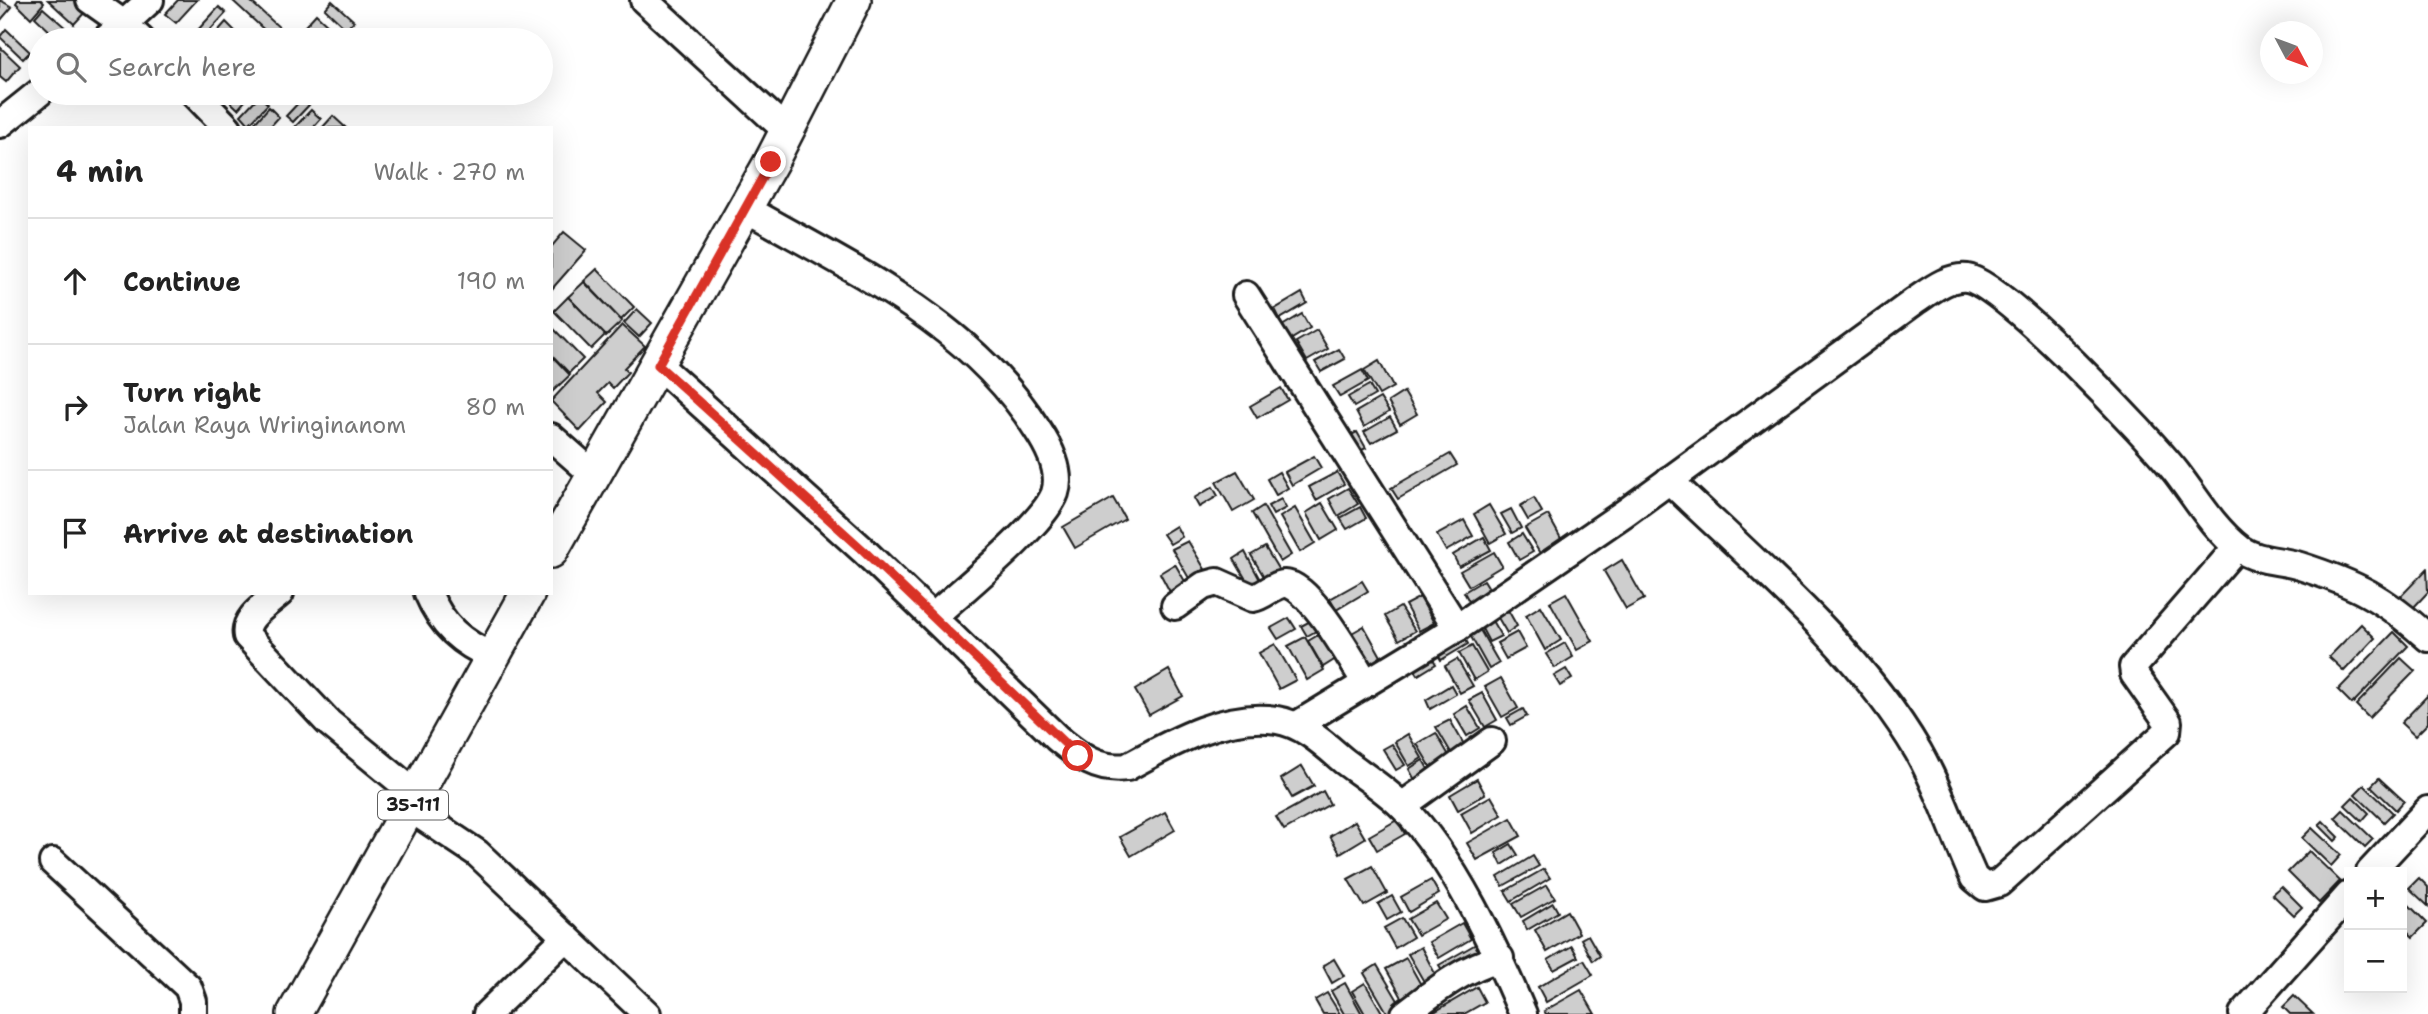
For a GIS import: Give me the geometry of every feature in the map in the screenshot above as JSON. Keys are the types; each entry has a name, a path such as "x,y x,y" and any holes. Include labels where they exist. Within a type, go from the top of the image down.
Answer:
{"main road":[{"path":"553,547 745,208 854,0"},
{"name":"35-111","path":"294,1014 527,595"}],"street":[{"path":"90,0 116,28"},
{"path":"128,28 150,0"},
{"path":"654,4 787,131"},
{"path":"0,124 28,102"},
{"path":"206,105 226,126"},
{"path":"745,208 926,312 982,361 1024,408 1051,451 1056,474 1055,492 1043,515 933,617"},
{"path":"1297,725 1457,628 1669,480 1915,301 1941,284 1966,278 1986,284 2007,301 2094,384 2149,440 2204,513 2237,547 2251,556 2285,562 2360,587 2428,638"},
{"path":"1246,295 1457,628"},
{"path":"658,365 863,550 1057,738 1093,764 1112,769 1127,767 1221,724 1248,719 1297,725 1402,806 1446,864 1500,958 1523,1014"},
{"path":"553,439 593,474"},
{"path":"1669,480 1801,608 1862,673 1918,751 1974,878 1985,887 1999,883 2167,732 2168,722 2134,674 2133,667 2237,547"},
{"path":"1175,606 1203,586 1217,582 1253,598 1281,584 1294,586 1313,602 1366,683"},
{"path":"278,595 249,620 247,636 328,722 444,831 477,853 647,1014"},
{"path":"429,595 445,625 458,638 494,657"},
{"path":"1402,806 1492,741"},
{"path":"2375,867 2428,810"},
{"path":"53,862 188,987 193,1002 193,1014"},
{"path":"2243,1014 2344,901"},
{"path":"487,1014 566,937"},
{"path":"1405,1014 1461,973 1475,965 1500,958"}],"building":[{"path":"0,0 12,7 0,21"},
{"path":"18,0 41,0 44,3 31,18 16,3"},
{"path":"48,0 75,0 87,10 74,24"},
{"path":"178,0 197,0 176,23 165,14"},
{"path":"232,0 249,0 280,28 262,28"},
{"path":"332,1 354,21 345,28 325,9"},
{"path":"219,7 226,13 212,28 200,28"},
{"path":"43,8 66,28 46,28 35,17"},
{"path":"316,14 331,28 303,28"},
{"path":"226,22 232,28 221,28"},
{"path":"6,29 28,50 28,54 23,59 0,37"},
{"path":"0,47 20,66 6,82 0,77"},
{"path":"250,105 267,105 249,124 241,115"},
{"path":"296,105 309,105 293,122 286,116"},
{"path":"269,107 279,117 271,126 252,126"},
{"path":"311,110 321,119 315,126 296,126"},
{"path":"333,116 344,126 324,126"},
{"path":"564,232 586,250 553,288 553,245"},
{"path":"597,269 634,307 621,320 584,281"},
{"path":"584,282 622,321 606,336 568,297"},
{"path":"1302,293 1307,303 1280,319 1275,309"},
{"path":"568,297 605,335 591,349 554,311"},
{"path":"637,309 652,323 639,337 624,323"},
{"path":"1302,314 1310,328 1290,340 1282,326"},
{"path":"622,325 645,346 624,368 628,372 613,388 608,383 598,393 607,402 580,431 553,403 553,399"},
{"path":"553,328 583,359 569,373 553,356"},
{"path":"1317,330 1328,349 1307,361 1296,342"},
{"path":"1339,349 1345,359 1321,372 1315,362"},
{"path":"553,357 570,375 553,391"},
{"path":"1379,361 1393,387 1379,395 1364,370"},
{"path":"1362,370 1368,381 1340,397 1333,386"},
{"path":"1369,385 1375,395 1354,407 1348,397"},
{"path":"1281,388 1288,400 1257,418 1250,406"},
{"path":"1404,392 1417,414 1400,424 1388,402"},
{"path":"1380,398 1389,412 1364,427 1356,412"},
{"path":"1390,417 1397,429 1371,443 1364,432"},
{"path":"1357,432 1366,448 1358,452 1349,436"},
{"path":"1450,454 1457,465 1398,499 1391,488"},
{"path":"1314,456 1321,468 1292,485 1285,472"},
{"path":"1237,471 1254,500 1233,512 1216,482"},
{"path":"1279,472 1288,488 1276,495 1267,479"},
{"path":"1337,472 1344,484 1316,500 1309,487"},
{"path":"1213,487 1218,496 1199,507 1194,498"},
{"path":"1348,488 1358,504 1338,516 1329,499"},
{"path":"1113,498 1125,519 1075,548 1063,527"},
{"path":"1534,498 1542,512 1528,520 1520,506"},
{"path":"1281,499 1286,508 1273,515 1268,506"},
{"path":"1322,503 1338,530 1321,540 1306,513"},
{"path":"1489,505 1506,534 1490,543 1474,514"},
{"path":"1263,506 1291,555 1280,562 1252,513"},
{"path":"1360,507 1366,518 1347,529 1340,518"},
{"path":"1295,508 1315,543 1300,552 1280,517"},
{"path":"1511,509 1521,528 1512,533 1501,514"},
{"path":"1548,515 1564,544 1542,557 1525,528"},
{"path":"1464,520 1473,536 1446,551 1437,535"},
{"path":"1176,526 1182,537 1170,544 1163,534"},
{"path":"1522,534 1533,552 1519,560 1509,542"},
{"path":"1484,537 1491,550 1459,567 1453,555"},
{"path":"1188,541 1206,571 1190,580 1172,549"},
{"path":"1265,547 1280,572 1266,580 1251,555"},
{"path":"1245,552 1265,589 1255,595 1234,559"},
{"path":"1494,552 1502,566 1469,586 1460,571"},
{"path":"1622,560 1644,599 1626,609 1604,571"},
{"path":"1175,564 1186,583 1170,592 1160,573"},
{"path":"2427,569 2428,592 2413,608 2401,596"},
{"path":"1484,580 1492,593 1471,605 1464,592"},
{"path":"1362,581 1368,591 1336,610 1330,599"},
{"path":"1566,593 1593,641 1577,650 1550,602"},
{"path":"1420,597 1434,623 1419,631 1405,605"},
{"path":"1541,606 1561,640 1545,650 1526,615"},
{"path":"1400,607 1415,631 1399,640 1385,616"},
{"path":"1508,610 1517,626 1507,633 1497,616"},
{"path":"1318,617 1323,627 1307,636 1301,626"},
{"path":"1289,618 1296,629 1278,639 1271,628"},
{"path":"1491,619 1501,636 1489,642 1480,625"},
{"path":"2361,624 2375,638 2344,671 2329,657"},
{"path":"1364,626 1383,660 1363,672 1343,638"},
{"path":"1480,630 1499,663 1489,669 1470,635"},
{"path":"1325,631 1339,657 1323,667 1308,641"},
{"path":"1517,632 1526,648 1506,659 1497,643"},
{"path":"2394,632 2408,646 2352,704 2338,690"},
{"path":"1463,635 1468,644 1441,660 1436,651"},
{"path":"1305,637 1324,670 1307,680 1288,646"},
{"path":"1565,643 1573,657 1555,668 1546,654"},
{"path":"1275,644 1296,680 1279,689 1259,653"},
{"path":"1472,646 1487,672 1474,680 1459,653"},
{"path":"1430,654 1436,664 1418,675 1412,665"},
{"path":"2401,658 2415,671 2369,718 2356,705"},
{"path":"1457,659 1473,686 1460,693 1445,666"},
{"path":"1566,669 1572,679 1560,686 1554,676"},
{"path":"1169,670 1183,696 1149,715 1135,690"},
{"path":"1501,678 1518,708 1502,717 1485,687"},
{"path":"1451,685 1456,694 1430,709 1426,700"},
{"path":"1482,693 1497,720 1485,727 1469,700"},
{"path":"2428,695 2428,723 2415,736 2401,723"},
{"path":"1467,706 1480,728 1467,736 1454,714"},
{"path":"1523,709 1527,716 1511,725 1507,718"},
{"path":"1450,720 1466,748 1453,756 1436,727"},
{"path":"1436,733 1451,759 1432,769 1417,744"},
{"path":"1408,734 1422,758 1409,766 1395,742"},
{"path":"1392,744 1405,765 1396,770 1383,749"},
{"path":"1423,760 1431,774 1416,782 1409,769"},
{"path":"1302,766 1314,786 1292,798 1281,779"},
{"path":"2379,778 2404,801 2396,810 2371,786"},
{"path":"1477,779 1485,794 1458,810 1450,795"},
{"path":"2364,785 2393,813 2384,822 2355,794"},
{"path":"1323,791 1330,804 1284,830 1276,817"},
{"path":"1491,796 1502,815 1472,833 1461,813"},
{"path":"2353,797 2369,813 2362,821 2345,805"},
{"path":"2343,810 2373,839 2365,847 2335,818"},
{"path":"1165,812 1175,830 1131,856 1120,837"},
{"path":"1511,818 1521,836 1477,860 1467,843"},
{"path":"1397,820 1405,834 1377,850 1369,836"},
{"path":"1355,821 1365,838 1340,853 1330,836"},
{"path":"2323,821 2339,837 2335,841 2319,825"},
{"path":"2312,828 2341,855 2331,866 2302,838"},
{"path":"1511,844 1518,855 1502,865 1496,853"},
{"path":"2309,851 2340,881 2319,903 2288,872"},
{"path":"1533,856 1539,866 1503,886 1498,877"},
{"path":"1372,866 1387,893 1364,906 1348,879"},
{"path":"1544,869 1550,878 1511,901 1505,891"},
{"path":"2419,878 2428,887 2428,906 2409,888"},
{"path":"1431,880 1439,894 1409,912 1401,897"},
{"path":"1547,885 1555,898 1521,917 1513,904"},
{"path":"2281,886 2302,907 2294,915 2272,894"},
{"path":"1392,896 1401,912 1387,920 1378,904"},
{"path":"1436,903 1446,919 1418,935 1408,919"},
{"path":"1553,903 1558,912 1527,930 1523,921"},
{"path":"2407,903 2427,923 2413,937 2407,931"},
{"path":"1567,911 1579,933 1547,952 1535,930"},
{"path":"1402,918 1413,937 1395,948 1384,928"},
{"path":"1462,923 1471,939 1439,958 1429,942"},
{"path":"1588,935 1600,956 1593,961 1581,939"},
{"path":"1476,944 1484,957 1447,978 1439,965"},
{"path":"1572,946 1578,957 1554,970 1548,960"},
{"path":"1421,947 1439,981 1427,987 1408,954"},
{"path":"1406,958 1425,992 1405,1003 1386,969"},
{"path":"1334,959 1344,976 1332,983 1323,966"},
{"path":"1584,960 1593,975 1546,1002 1538,987"},
{"path":"1377,965 1403,1009 1394,1014 1388,1014 1364,973"},
{"path":"1345,983 1362,1014 1344,1014 1331,991"},
{"path":"1365,983 1383,1014 1365,1014 1352,991"},
{"path":"1477,987 1485,1002 1464,1014 1431,1014"},
{"path":"1581,990 1595,1014 1546,1014 1544,1011"},
{"path":"1327,993 1340,1014 1323,1014 1315,1000"},
{"path":"2294,996 2313,1014 2290,1014 2283,1007"}],"route":[{"path":"771,162 658,365 863,550 1078,756"}]}
